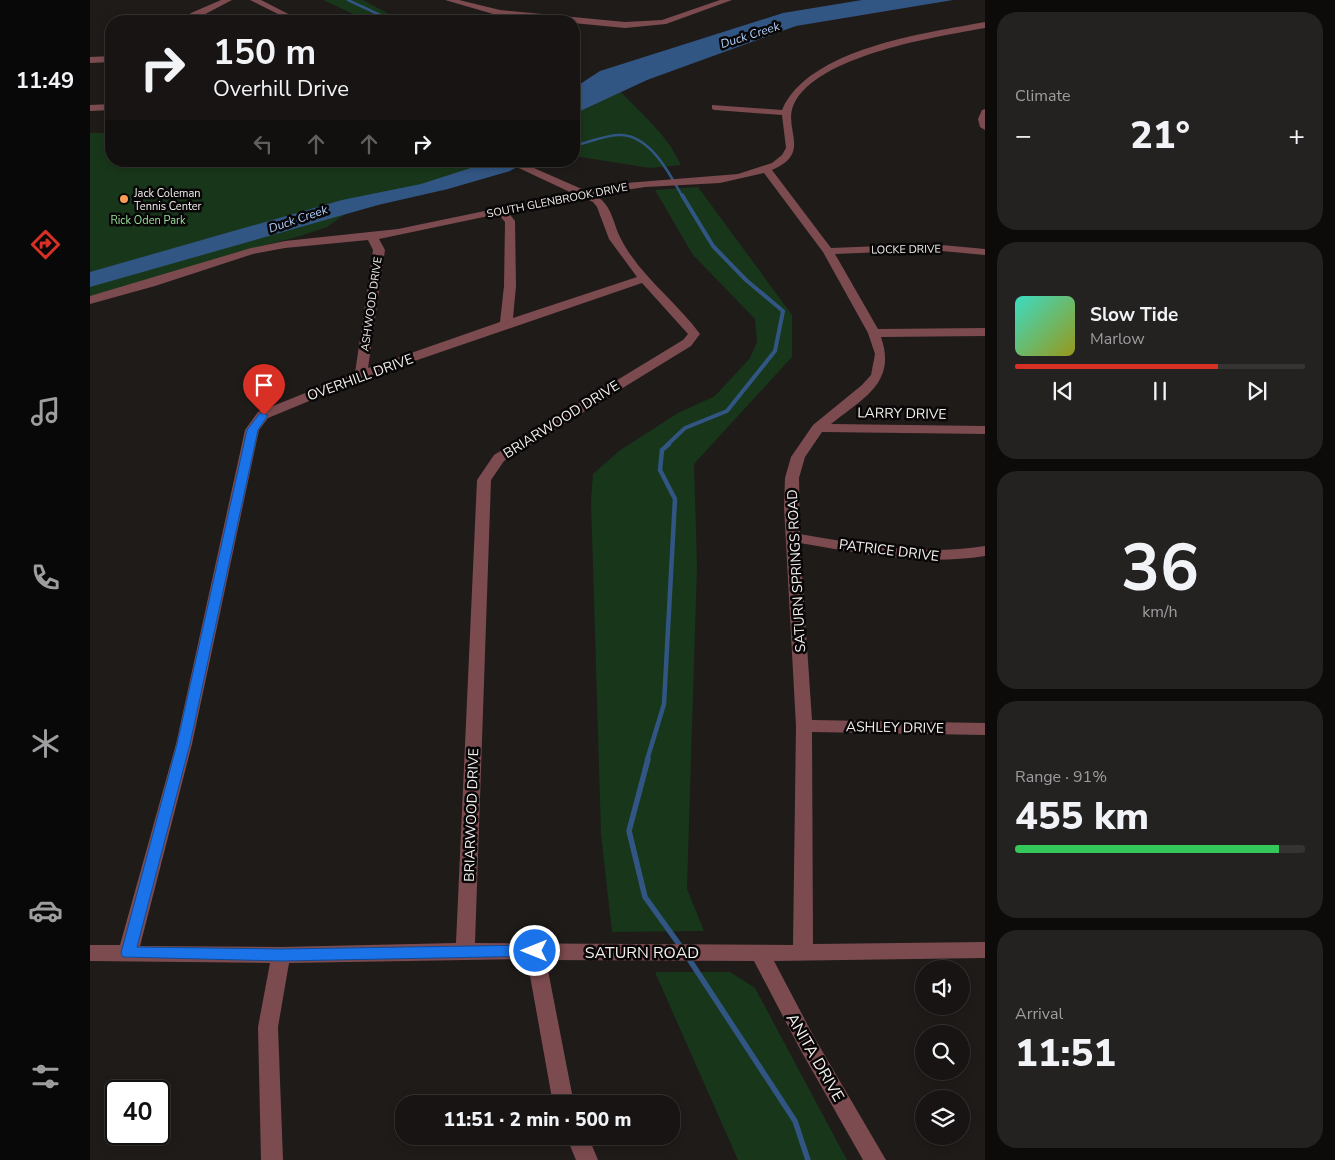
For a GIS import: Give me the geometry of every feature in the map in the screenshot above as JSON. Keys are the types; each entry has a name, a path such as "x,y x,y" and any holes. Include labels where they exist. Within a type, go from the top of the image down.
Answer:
{"street":[{"path":"194,15 228,0"},
{"path":"254,0 285,15"},
{"path":"449,0 500,13 521,15"},
{"path":"580,21 625,25 663,22 728,0"},
{"path":"715,107 787,112 792,99 803,87 818,75 851,58 903,42 985,25"},
{"path":"90,60 105,59"},
{"path":"90,108 105,107"},
{"name":"SOUTH GLENBROOK DRIVE","path":"90,300 153,283 250,251 283,244 372,236 584,193 739,176 766,169 786,159 791,152 792,144 787,128 787,112"},
{"path":"985,112 982,119 985,127"},
{"name":"BRIARWOOD DRIVE","path":"465,951 484,480 499,458 687,343 694,334 643,279 615,239 602,206 584,193 564,187 521,167"},
{"name":"SATURN SPRINGS ROAD","path":"766,169 828,251 874,332 881,354 877,376 867,388 818,428 798,457 792,478 793,537 804,726 803,952"},
{"path":"500,210 510,221 510,286 506,325"},
{"name":"ASHWOOD DRIVE","path":"361,375 379,250 372,236"},
{"name":"LOCKE DRIVE","path":"828,251 931,247 985,252"},
{"name":"OVERHILL DRIVE","path":"128,953 184,744 252,430 264,415 361,375 602,291 643,279"},
{"path":"874,332 985,332"},
{"name":"LARRY DRIVE","path":"818,428 985,430"},
{"name":"PATRICE DRIVE","path":"793,537 902,555 936,558 960,557 985,552"},
{"name":"ASHLEY DRIVE","path":"804,726 985,729"},
{"name":"SATURN ROAD","path":"90,953 281,955 465,951 760,953 985,950"},
{"path":"535,951 562,1095"},
{"name":"ANITA DRIVE","path":"760,953 806,1043 875,1160"},
{"path":"272,1160 268,1027 281,955"},
{"path":"581,1145 588,1160"}],"green space":[{"path":"323,0 363,0 391,15 355,15"},
{"path":"621,92 662,135 681,165 650,168 580,157 580,111"},
{"name":"Rick Oden Park","path":"90,133 105,133 105,167 504,167 510,171 347,213 327,227 297,237 234,253 143,283 90,297"},
{"path":"698,187 792,315 792,357 694,464 697,566 687,889 704,931 612,932 601,834 591,500 593,474 619,451 678,413 715,396 750,358 757,342 755,319 693,255 655,190"},
{"path":"655,972 730,972 755,988 847,1160 738,1160"}],"water":[{"name":"Duck Creek","path":"862,0 953,0 796,26 647,80 580,111 580,84 600,71 783,13"},
{"name":"Duck Creek","path":"474,167 517,167 510,171 448,189 378,205 90,287 90,272 342,200 421,184"}],"waterway":[{"path":"348,0 380,15"},
{"path":"580,144 617,135 632,137 642,142 658,158 672,177 682,196"},
{"path":"667,445 685,428 727,411 775,351 783,311 746,280 713,246 682,195"},
{"path":"647,760 664,704 675,499 660,470 662,450 669,444"},
{"path":"648,759 629,831 645,897 681,947"},
{"path":"687,956 795,1121 808,1160"}],"place":[{"name":"Jack Coleman Tennis Center","path":"124,199"}],"route":[{"path":"264,415 252,430 184,744 128,953 281,955 535,951"}]}
